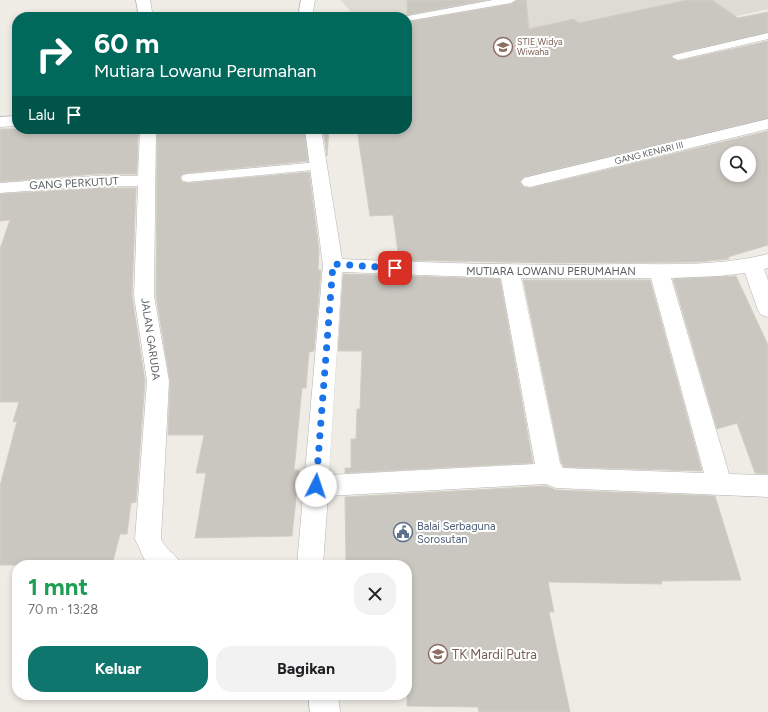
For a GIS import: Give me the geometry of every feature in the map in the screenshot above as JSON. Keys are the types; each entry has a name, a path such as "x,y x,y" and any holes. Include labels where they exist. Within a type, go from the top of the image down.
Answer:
{"street":[{"path":"143,0 145,12"},
{"path":"306,12 308,0"},
{"path":"0,122 12,121"},
{"name":"GANG KENARI III","path":"530,182 768,124"},
{"name":"JALAN GARUDA","path":"148,134 144,296 158,381 148,539 153,553 160,560"},
{"path":"310,560 333,264 313,134"},
{"name":"GANG PERKUTUT","path":"0,188 96,181 148,181"},
{"path":"760,263 768,310"},
{"name":"MUTIARA LOWANU PERUMAHAN","path":"333,264 442,271 510,272 705,270 760,263"},
{"path":"659,270 719,484"},
{"path":"510,272 548,465 556,478 768,486"},
{"path":"316,486 552,473"},
{"path":"324,700 325,712"}],"lane":[{"path":"412,17 511,0"},
{"path":"678,57 768,36"},
{"path":"188,178 318,166"}],"shaded area":[{"name":"STIE Widya Wiwaha","path":"341,0 768,0 768,9 416,88 412,83 412,12 351,12"}],"building":[{"path":"407,0 485,0 412,14 412,12 407,12"},
{"path":"517,0 526,0 529,29 574,19 579,23 687,0 712,0 738,18 768,12 768,32 674,54 671,57 678,61 768,41 768,118 524,177 520,182 524,187 530,188 768,131 768,245 728,257 729,259 696,262 554,263 399,260 393,215 370,216 358,134 412,134 412,21 511,4"},
{"path":"0,129 12,129 12,134 138,134 137,174 96,174 0,182"},
{"path":"157,134 305,134 308,161 188,173 183,174 180,177 182,182 188,183 309,172 319,250 318,270 321,270 314,351 309,352 306,388 302,388 294,470 299,470 292,536 195,538 206,473 196,473 204,435 168,435 170,381 156,296"},
{"path":"324,134 329,134 327,156"},
{"path":"96,188 136,188 132,296 145,381 136,502 131,503 127,534 120,534 113,560 12,560 12,565 0,565 0,486 17,421 13,422 19,402 0,402 0,249 10,220 0,221 0,194"},
{"path":"343,274 500,279 533,463 345,473 345,468 351,468 351,439 356,439 357,409 360,409 362,351 338,351"},
{"path":"736,276 768,345 768,474 755,473 737,423 717,429 673,279"},
{"path":"523,280 650,280 702,471 564,467 561,462"},
{"path":"546,486 556,490 715,496 741,580 661,581 662,584 548,582 554,612 549,612 570,712 479,712 478,707 407,706 407,700 412,700 412,560 346,560 345,497"}],"place":[{"name":"STIE Widya Wiwaha","path":"503,47"},
{"name":"Balai Serbaguna Sorosutan","path":"403,532"},
{"name":"TK Mardi Putra","path":"438,654"}],"route":[{"path":"316,486 333,264 395,268"}]}
